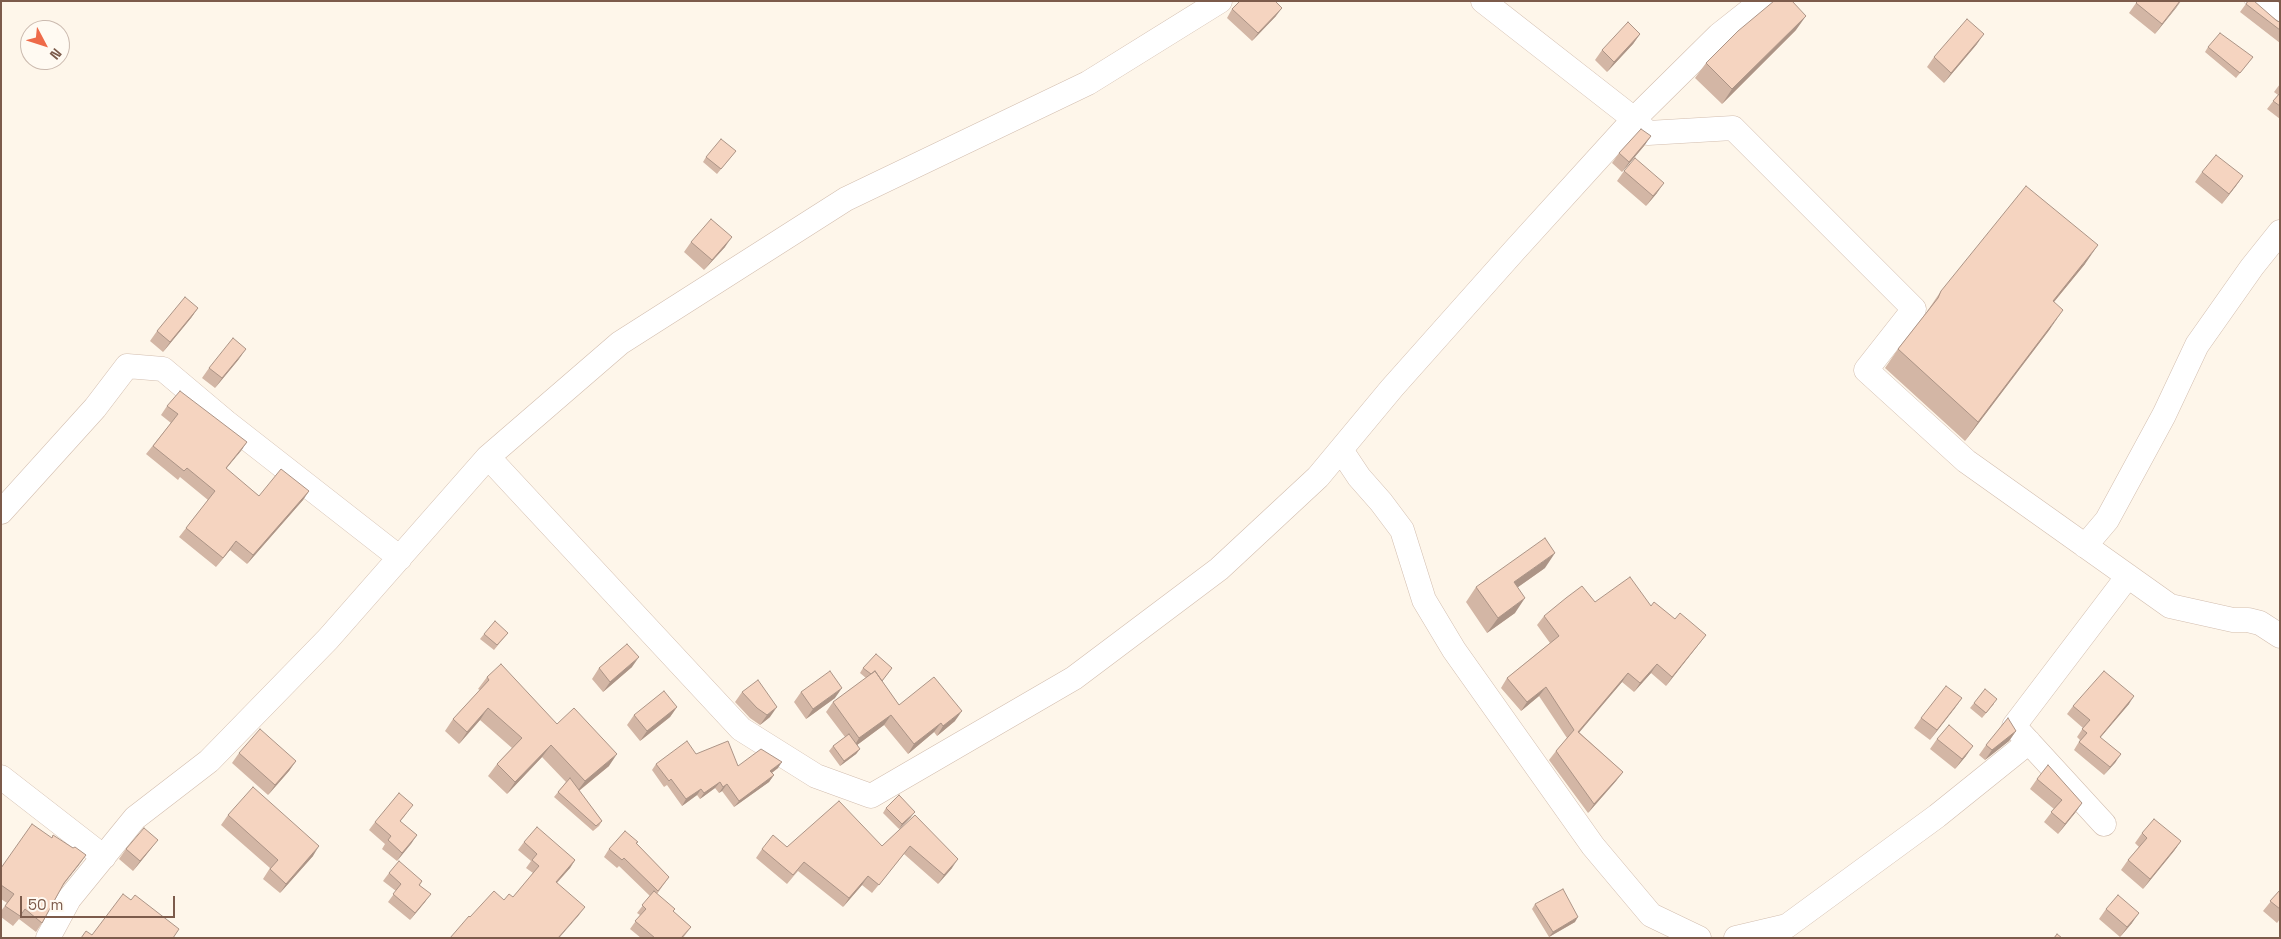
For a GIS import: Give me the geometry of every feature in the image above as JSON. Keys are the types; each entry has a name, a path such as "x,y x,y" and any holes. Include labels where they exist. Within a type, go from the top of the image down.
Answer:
{"street":[{"path":"48,938 69,899 135,818 209,761 328,638 488,457 620,343 846,199 1088,83 1220,1"},
{"path":"1483,1 1634,119 1648,133 1733,128 1914,308 1866,370 1966,460 2170,606 2233,620 2248,620 2260,623 2280,636"},
{"path":"488,457 741,729 816,776 871,796 1074,678 1219,569 1318,477 1507,258 1634,119 1719,34 1762,1"},
{"path":"2257,1 2280,19"},
{"path":"2086,546 2107,520 2164,415 2197,345 2252,267 2280,232"},
{"path":"1,512 95,408 127,366 162,368 226,422 400,558"},
{"path":"1341,450 1359,478 1382,502 1402,530 1424,600 1454,650 1593,846 1651,915 1699,938"},
{"path":"2104,824 2014,726 2128,576"},
{"path":"1736,938 1787,926 1937,816 2029,742"},
{"path":"1,777 104,857"}],"building":[{"path":"1240,1 1275,1 1282,8 1258,33 1232,9"},
{"path":"1774,1 1792,1 1806,16 1732,89 1706,63 1738,31"},
{"path":"2138,1 2180,1 2162,24 2136,3"},
{"path":"2248,1 2254,1 2280,22 2280,30 2246,4"},
{"path":"1967,19 1984,34 1951,73 1934,57"},
{"path":"1628,22 1640,34 1614,62 1602,50"},
{"path":"2220,33 2253,57 2240,73 2208,47"},
{"path":"2280,93 2280,106 2273,101"},
{"path":"1641,129 1651,136 1629,162 1619,153"},
{"path":"721,139 736,151 721,169 706,157"},
{"path":"2216,155 2243,176 2229,194 2202,172"},
{"path":"1635,158 1664,183 1653,196 1624,171"},
{"path":"2026,186 2098,245 2053,301 2063,310 1978,422 1898,349 1938,298 1941,291"},
{"path":"711,219 732,237 712,260 691,242"},
{"path":"185,297 198,308 170,342 157,331"},
{"path":"233,338 246,349 222,378 209,368"},
{"path":"180,391 247,442 226,468 259,496 281,469 309,491 253,555 236,541 223,558 186,528 215,491 187,468 184,471 153,446 178,414 167,406"},
{"path":"1545,538 1555,553 1514,582 1525,598 1498,618 1476,587"},
{"path":"1630,577 1651,606 1654,602 1675,619 1680,613 1706,635 1672,677 1657,664 1640,683 1628,673 1578,732 1623,772 1594,804 1556,751 1574,730 1546,687 1527,702 1507,678 1559,636 1544,616 1582,586 1595,602"},
{"path":"495,621 508,633 497,645 484,634"},
{"path":"627,644 639,657 610,682 599,668"},
{"path":"876,654 892,668 882,681 875,671 871,674 863,668"},
{"path":"501,664 557,724 574,708 617,754 585,781 551,745 515,782 497,764 522,738 488,708 467,732 453,719 489,680 487,677"},
{"path":"830,671 842,688 813,709 801,692"},
{"path":"875,671 899,705 934,677 962,711 943,726 941,723 914,744 891,715 859,738 833,702"},
{"path":"2104,671 2134,696 2100,737 2121,754 2110,767 2079,742 2087,733 2082,729 2090,720 2073,706"},
{"path":"758,680 777,707 767,715 757,708 742,692"},
{"path":"1946,686 1962,698 1937,730 1921,718"},
{"path":"1985,689 1997,699 1986,713 1974,703"},
{"path":"664,691 677,707 647,731 634,715"},
{"path":"2008,718 2016,731 1992,750 1986,745"},
{"path":"1949,725 1973,746 1962,759 1937,739"},
{"path":"260,729 296,761 275,785 239,753"},
{"path":"849,734 860,749 844,761 833,746"},
{"path":"687,741 696,754 728,741 738,766 761,749 782,762 770,771 774,775 739,801 727,784 723,787 720,782 704,793 701,789 686,799 671,779 669,781 656,764"},
{"path":"2048,765 2082,803 2065,824 2051,812 2062,800 2037,779"},
{"path":"570,778 602,821 596,826 558,792"},
{"path":"253,787 319,846 286,884 270,869 278,860 228,815"},
{"path":"399,793 413,805 400,821 417,835 402,853 388,840 391,836 375,822"},
{"path":"899,795 915,812 902,824 886,808"},
{"path":"839,801 882,846 915,815 958,859 944,875 910,846 879,885 868,876 849,898 804,862 793,875 762,849 773,835 787,847"},
{"path":"2154,819 2181,841 2150,879 2128,860 2147,838 2142,833"},
{"path":"32,824 52,838 53,835 86,855 64,883 42,923 25,909 20,916 5,906 14,894 1,885 1,868"},
{"path":"537,827 575,860 556,882 585,907 558,938 450,938 494,891 504,900 509,894 513,897 539,866 532,860 537,854 524,842"},
{"path":"144,828 158,840 140,861 126,849"},
{"path":"625,831 638,842 636,843 669,877 658,891 624,858 622,860 609,849"},
{"path":"399,861 422,881 419,885 431,894 415,913 393,894 401,884 389,873"},
{"path":"1563,889 1578,917 1553,932 1535,904"},
{"path":"2280,890 2280,909 2270,901"},
{"path":"654,891 675,909 673,911 691,927 681,938 655,938 635,921 646,909 642,905"},
{"path":"123,894 131,900 135,895 179,929 173,938 81,938 86,931 92,935"},
{"path":"2118,895 2139,913 2127,927 2106,909"},
{"path":"2057,934 2062,938 2054,938"}]}
